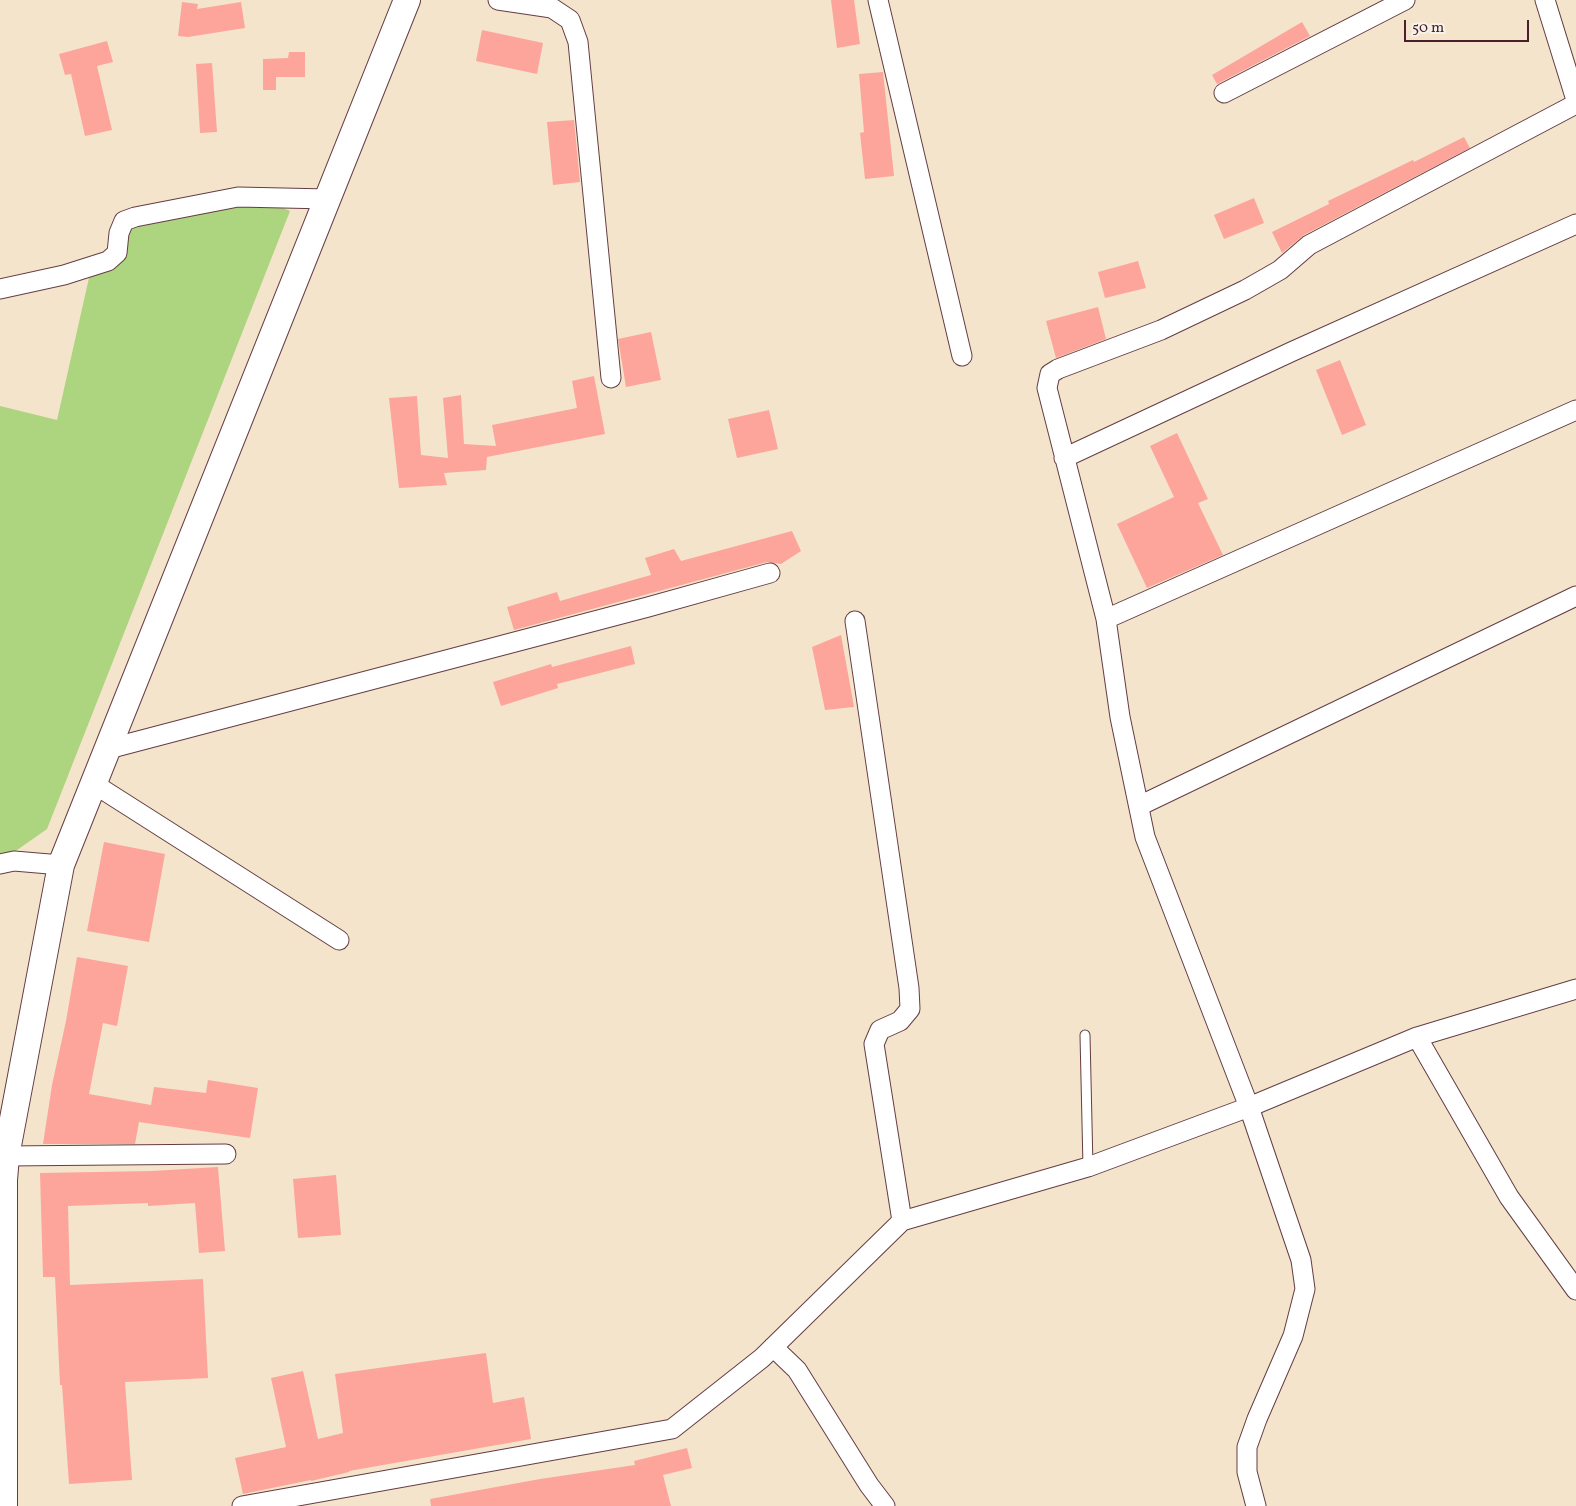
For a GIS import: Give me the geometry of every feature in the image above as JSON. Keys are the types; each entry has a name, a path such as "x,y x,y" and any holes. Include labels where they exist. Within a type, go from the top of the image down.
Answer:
{"street":[{"path":"4,1506 3,1172 61,865 408,0"},
{"path":"498,0 552,8 570,20 578,42 611,378"},
{"path":"878,0 962,356"},
{"path":"1224,93 1404,0"},
{"path":"1545,0 1573,79 1576,100"},
{"path":"1256,1506 1247,1472 1246,1447 1293,1336 1305,1288 1301,1260 1249,1107 1145,837 1120,717 1106,620 1047,388 1050,374 1058,369 1161,330 1246,290 1280,270 1310,245 1576,104"},
{"path":"0,289 64,275 108,261 117,254 119,232 124,221 135,217 238,197 328,199"},
{"path":"1064,458 1291,352 1576,224"},
{"path":"1106,620 1576,410"},
{"path":"108,749 648,607 770,573"},
{"path":"1138,806 1576,596"},
{"path":"854,621 909,988 910,1009 900,1021 880,1030 874,1044 902,1221"},
{"path":"94,784 340,940"},
{"path":"0,864 14,861 61,865"},
{"path":"242,1506 291,1502 672,1429 762,1358 902,1221 1088,1168 1249,1107 1418,1037 1576,989"},
{"path":"1418,1037 1509,1197 1576,1290"},
{"path":"3,1172 226,1154"},
{"path":"773,1347 797,1370 869,1485 885,1506"}],"lane":[{"path":"1084,1035 1088,1168"}],"green space":[{"path":"264,200 290,211 47,829 0,862 0,406 57,420 91,269 126,226"}],"building":[{"path":"831,0 854,0 860,44 837,48"},
{"path":"182,2 198,4 197,9 241,2 245,28 188,37 178,36"},
{"path":"1302,22 1310,36 1217,84 1212,75"},
{"path":"482,30 543,43 537,74 476,61"},
{"path":"107,41 113,62 97,66 112,130 85,136 71,74 65,75 59,54"},
{"path":"289,52 305,52 305,77 276,77 276,90 263,90 263,59 288,58"},
{"path":"212,63 217,132 200,133 196,64"},
{"path":"883,72 894,176 865,179 860,133 864,132 859,74"},
{"path":"574,120 580,182 553,185 547,122"},
{"path":"1464,137 1470,148 1304,235 1282,253 1272,232 1329,204 1328,201"},
{"path":"1254,198 1264,223 1224,239 1214,215"},
{"path":"1138,261 1146,288 1105,298 1098,272"},
{"path":"1098,307 1106,339 1056,358 1046,321"},
{"path":"651,332 661,380 626,387 618,339"},
{"path":"1340,360 1366,425 1342,435 1316,370"},
{"path":"594,376 605,434 487,457 486,470 444,473 447,485 399,488 389,398 417,396 421,455 448,458 443,398 461,395 464,444 496,446 492,425 577,408 572,381"},
{"path":"769,410 778,449 737,458 728,419"},
{"path":"1177,433 1208,499 1198,503 1223,555 1147,588 1117,524 1174,497 1150,446"},
{"path":"792,531 801,551 781,564 767,562 514,630 507,607 557,592 560,601 651,575 645,558 674,549 681,561"},
{"path":"841,635 854,707 825,710 812,647"},
{"path":"631,646 635,664 557,684 558,688 501,706 493,682 551,664 552,667"},
{"path":"104,842 165,854 149,942 87,931"},
{"path":"77,957 128,966 117,1026 103,1023 89,1094 151,1105 154,1087 206,1093 208,1080 258,1088 250,1138 139,1122 135,1144 43,1144 52,1085"},
{"path":"218,1167 225,1251 199,1253 195,1203 148,1206 148,1203 68,1206 70,1285 203,1279 208,1378 125,1382 132,1480 69,1484 62,1385 60,1385 55,1277 43,1277 40,1173 152,1171"},
{"path":"336,1175 341,1235 298,1238 293,1179"},
{"path":"486,1353 493,1403 524,1397 531,1439 349,1471 311,1481 243,1494 235,1458 286,1447 271,1378 303,1371 318,1439 343,1433 335,1374"},
{"path":"687,1448 692,1468 663,1475 671,1506 431,1506 430,1499 540,1479 635,1465 634,1461"}]}
